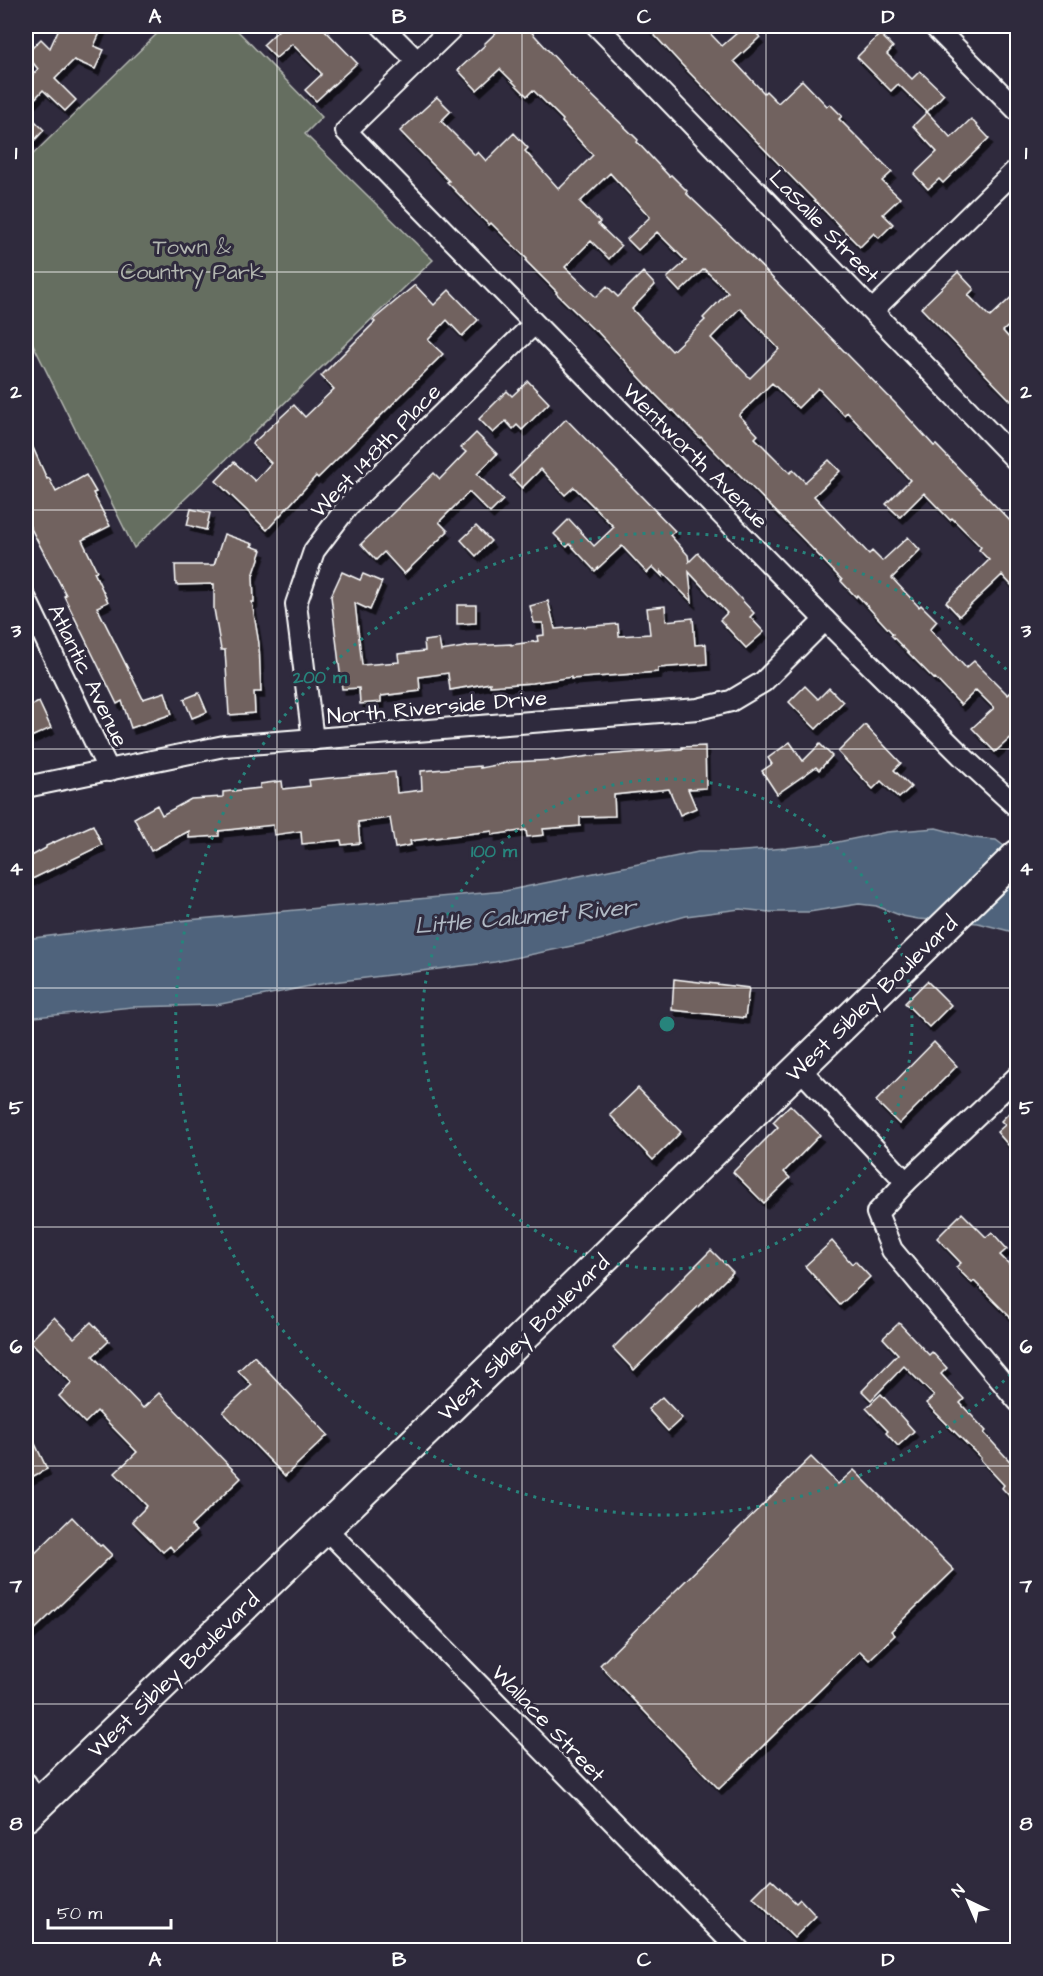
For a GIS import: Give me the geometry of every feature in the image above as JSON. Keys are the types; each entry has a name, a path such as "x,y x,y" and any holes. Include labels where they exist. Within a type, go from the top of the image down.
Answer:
{"main road":[{"name":"West Sibley Boulevard","path":"30,1801 325,1528 1017,855"}],"street":[{"path":"382,26 417,61 454,26"},
{"name":"LaSalle Street","path":"597,26 1017,462"},
{"path":"934,26 1017,111"},
{"name":"Wentworth Avenue","path":"417,61 346,131 825,620 1017,808"},
{"path":"873,310 1017,168"},
{"name":"West 148th Place","path":"314,740 296,604 314,551 348,506 534,324"},
{"name":"Atlantic Avenue","path":"26,599 109,771"},
{"name":"North Riverside Drive","path":"26,787 224,746 686,710 709,706 731,701 763,682 825,620"},
{"path":"800,1068 906,1182"},
{"path":"1017,1076 906,1182 877,1213 892,1250 1017,1401"},
{"name":"Wallace Street","path":"325,1528 739,1950"}],"green space":[{"name":"Town & Country Park","path":"165,26 233,26 322,117 305,134 433,260 134,548 26,330 26,161"}],"water":[{"name":"Little Calumet River","path":"936,828 974,838 996,840 1017,856 1017,933 978,923 918,919 902,916 876,906 859,904 809,912 740,909 686,916 596,941 495,962 325,983 216,1005 132,1007 26,1018 26,939 144,924 505,891 698,852 786,848 833,843 887,832"}],"building":[{"path":"60,26 103,26 94,46 104,50 95,69 74,60 55,79 76,100 65,111 43,90 26,108 26,82 38,69 26,54 41,39 50,48"},
{"path":"283,26 321,26 357,63 316,101 305,90 321,73 292,44 276,58 263,45"},
{"path":"503,26 526,26 569,73 638,140 637,142 669,176 671,175 687,191 686,193 740,245 896,404 934,446 936,445 1017,528 1017,591 1002,575 959,616 946,602 989,560 979,550 981,547 924,493 900,517 886,504 910,480 847,412 844,415 818,388 798,408 772,383 739,415 758,435 755,438 790,473 793,470 805,482 829,460 840,471 814,496 869,554 872,551 882,561 908,537 920,550 892,578 919,607 921,605 937,621 930,629 966,668 974,661 1008,695 1017,686 1017,732 995,752 972,728 994,708 976,690 961,705 934,679 805,541 729,464 656,395 596,330 556,293 526,261 527,259 491,223 489,225 473,209 400,131 437,97 451,111 441,121 475,155 478,152 486,161 514,133 528,148 525,151 559,189 593,155 533,90 527,96 500,69 477,90 458,70","holes":["610,173 650,217 627,239 638,250 657,232 686,261 667,278 680,292 704,269 728,292 703,318 705,320 672,351 632,309 655,285 643,272 618,297 607,286 596,297 565,267 591,241 609,259 621,246 598,224 600,222 580,202","740,308 779,349 750,378 711,338"]},
{"path":"646,26 703,26 722,46 745,26 749,26 760,37 734,61 764,93 766,91 778,103 802,80 827,106 830,104 842,116 839,119 892,172 882,181 900,198 883,214 893,224 879,238 874,233 860,247"},
{"path":"880,34 893,47 887,54 912,79 920,71 944,94 927,112 898,84 891,91 857,57"},
{"path":"26,112 44,130 33,142 26,135"},
{"path":"927,112 951,138 971,119 989,138 943,183 939,179 928,189 914,174 937,152 913,126"},
{"path":"958,272 974,289 968,295 990,317 1017,292 1017,318 1003,331 1017,347 1017,407 921,308"},
{"path":"415,285 434,305 449,290 478,320 462,336 447,320 428,340 443,354 318,478 316,476 267,530 216,481 234,462 255,481 271,463 252,444 294,405 305,417 334,389 321,376 375,322 373,320"},
{"path":"528,381 549,403 522,430 517,425 513,429 506,421 493,433 479,419 507,391 512,396"},
{"path":"566,419 675,531 670,535 688,555 689,562 698,553 754,613 750,617 764,632 746,648 720,620 727,613 689,572 692,602 661,571 662,576 653,567 647,573 622,546 595,571 570,544 567,547 554,534 569,519 594,546 614,527 574,487 565,495 541,469 522,488 510,476"},
{"path":"26,432 47,479 49,478 56,492 86,475 96,492 93,493 110,526 82,540 97,571 94,572 108,602 97,607 143,699 165,692 172,714 131,728 122,701 117,704 64,596 66,595 26,519"},
{"path":"476,433 497,454 477,474 503,500 490,513 469,492 439,522 448,531 404,574 384,552 376,560 361,544 434,473 440,479 466,452 461,448"},
{"path":"191,509 210,513 206,530 187,525"},
{"path":"476,526 491,541 476,556 461,540"},
{"path":"224,534 253,544 251,546 262,550 253,576 254,602 252,602 259,644 261,692 254,692 255,713 229,715 225,650 221,650 214,609 214,584 176,585 175,565 214,565"},
{"path":"342,572 360,580 363,574 382,582 370,610 355,603 362,665 399,662 398,654 425,651 424,641 439,639 441,651 470,646 511,645 538,641 537,636 544,635 543,623 534,623 530,606 548,601 555,629 618,624 619,636 650,634 647,608 665,606 666,621 693,618 695,645 706,644 707,664 658,668 658,672 571,679 571,677 490,686 490,683 450,690 448,673 419,677 420,691 381,696 381,702 360,704 359,688 342,689 331,596"},
{"path":"457,605 476,605 476,623 457,624"},
{"path":"805,686 818,699 829,688 843,702 816,729 789,702"},
{"path":"199,693 207,712 192,718 184,699"},
{"path":"39,702 51,728 31,737 26,725 26,708"},
{"path":"865,725 901,763 894,770 911,787 899,798 881,781 873,789 838,752"},
{"path":"790,742 803,761 820,744 832,756 819,770 816,767 777,794 762,771 772,764 768,758"},
{"path":"705,746 706,788 688,789 696,808 680,815 669,789 614,795 615,816 580,817 580,826 543,829 544,835 527,837 526,830 492,835 492,831 410,841 411,845 395,848 390,818 358,822 360,843 342,845 341,840 302,844 301,831 274,835 273,825 219,831 219,836 189,838 189,831 151,851 134,818 157,805 162,815 191,799 223,797 223,792 260,788 260,784 282,781 283,789 310,786 309,780 395,772 397,793 422,790 421,771 480,766 480,768 512,762 554,761"},
{"path":"93,825 102,845 26,882 26,859 46,846"},
{"path":"674,979 749,988 745,1018 672,1010"},
{"path":"927,981 951,1005 929,1027 905,1003"},
{"path":"934,1042 957,1066 899,1124 876,1101"},
{"path":"638,1088 681,1132 653,1160 610,1115"},
{"path":"790,1105 820,1135 784,1172 790,1178 764,1203 733,1172 778,1127 773,1122"},
{"path":"1017,1105 1017,1155 997,1132 1005,1125 1001,1121"},
{"path":"962,1213 986,1237 992,1232 1007,1249 1000,1255 1017,1272 1017,1324 974,1281 972,1283 956,1267 961,1263 937,1238"},
{"path":"832,1241 852,1264 855,1261 870,1277 840,1305 805,1266"},
{"path":"711,1250 733,1272 634,1370 613,1348"},
{"path":"54,1317 74,1338 91,1322 109,1341 93,1356 143,1408 159,1393 241,1478 191,1526 196,1531 174,1551 170,1546 163,1552 132,1521 147,1506 115,1473 137,1452 97,1411 85,1423 59,1396 72,1383 30,1341"},
{"path":"899,1323 929,1355 932,1352 947,1368 941,1374 964,1399 960,1403 1017,1469 1017,1504 1002,1488 1004,1485 981,1458 926,1403 934,1396 904,1366 871,1400 862,1391 898,1354 883,1338"},
{"path":"254,1356 328,1435 285,1476 223,1412 252,1385 238,1371"},
{"path":"881,1394 914,1431 898,1446 886,1433 888,1431 866,1408"},
{"path":"662,1397 682,1418 668,1431 648,1409"},
{"path":"26,1425 47,1469 26,1480"},
{"path":"811,1457 838,1484 854,1470 954,1570 891,1631 895,1635 869,1660 860,1651 719,1789 600,1665"},
{"path":"72,1517 112,1555 26,1638 26,1562"},
{"path":"771,1879 796,1903 800,1899 816,1916 794,1938 753,1897"}]}
